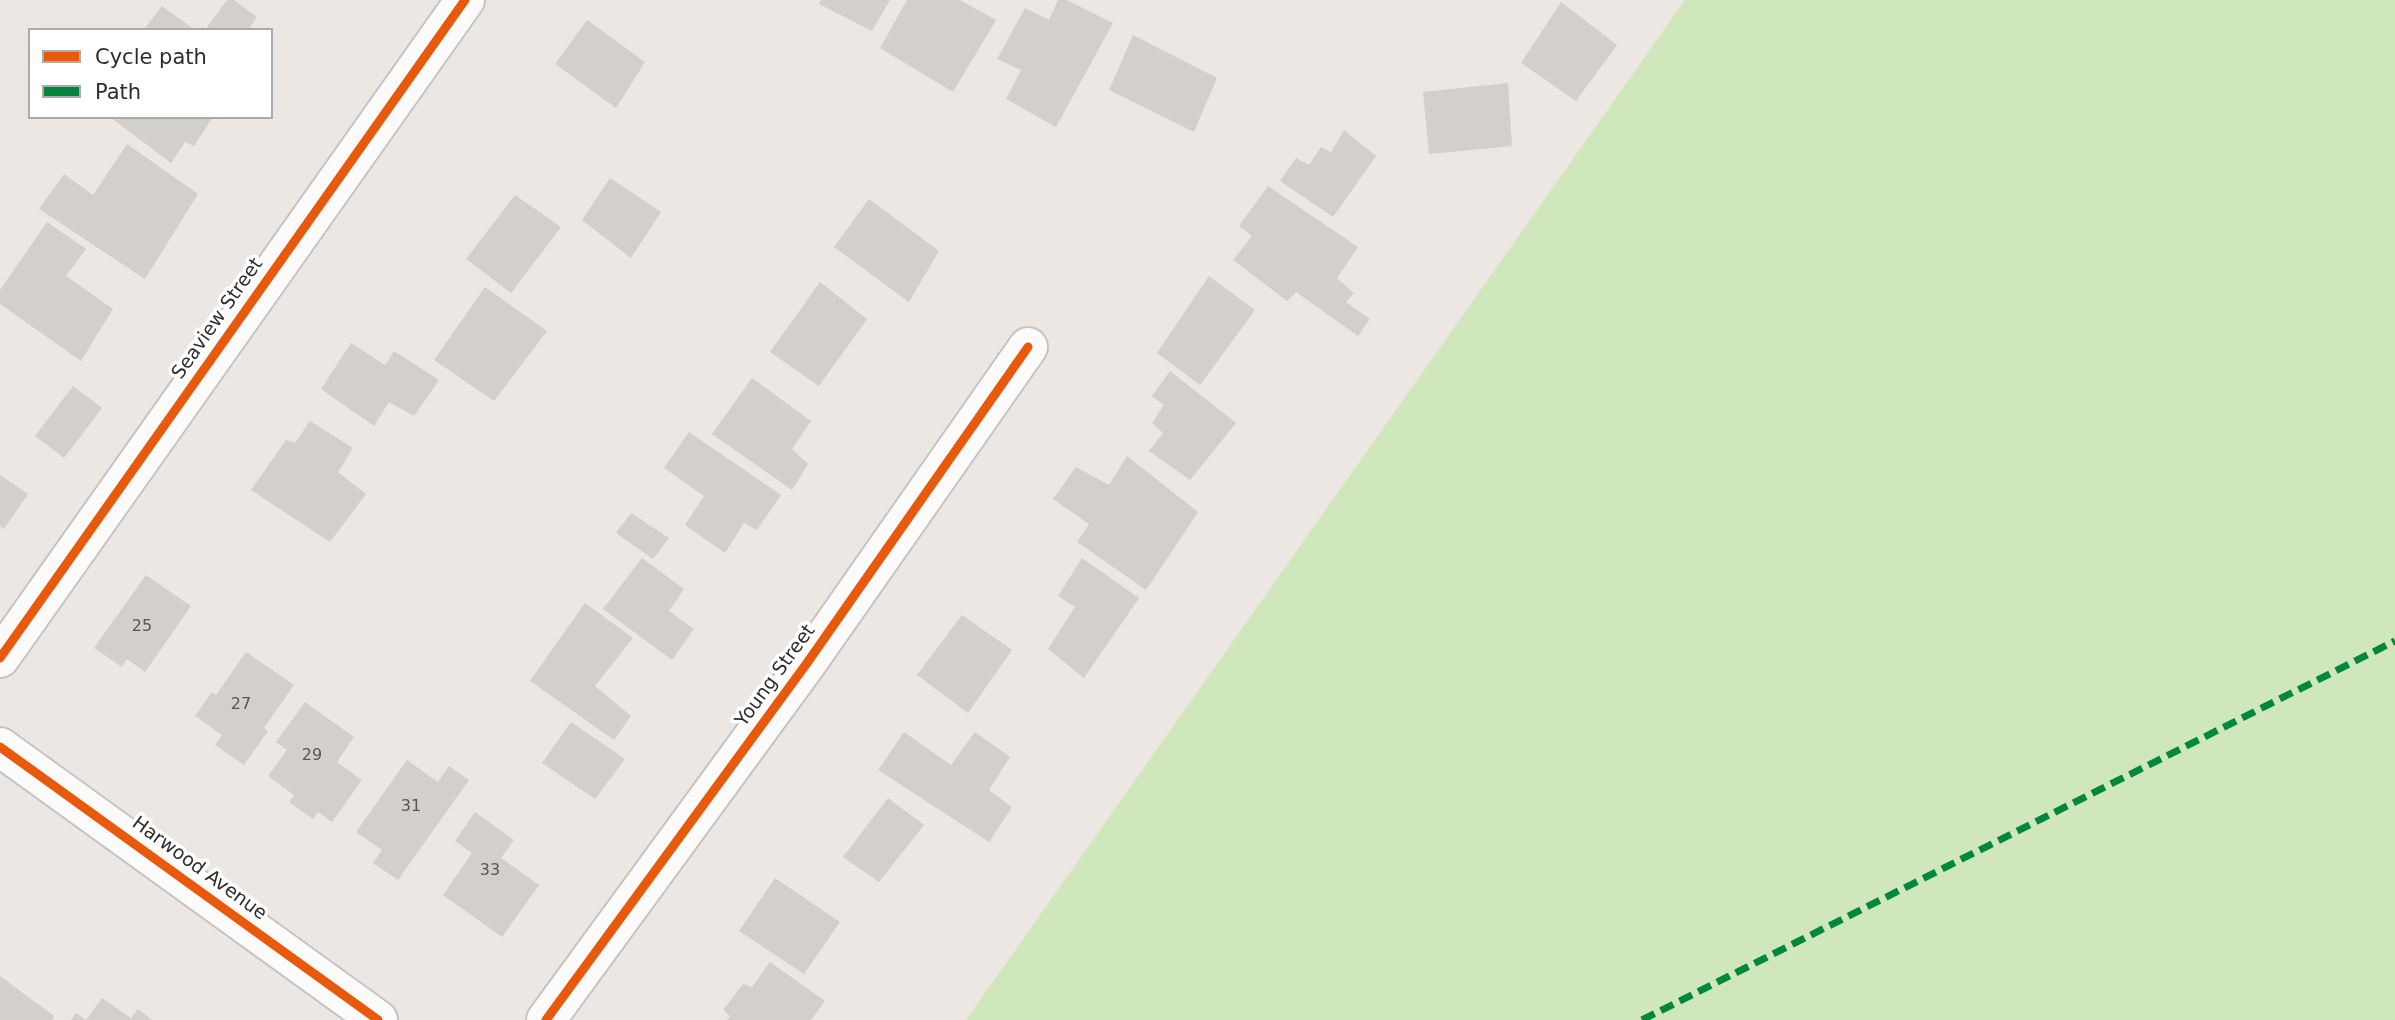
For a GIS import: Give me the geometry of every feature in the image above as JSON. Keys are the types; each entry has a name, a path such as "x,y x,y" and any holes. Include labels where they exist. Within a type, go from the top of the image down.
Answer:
{"street":[{"name":"Seaview Street","path":"0,658 465,0"},
{"name":"Young Street","path":"547,1020 807,663 1028,347"},
{"name":"Harwood Avenue","path":"0,747 377,1020"}],"green space":[{"path":"1685,0 2395,0 2395,1020 966,1020"}],"building":[{"path":"227,0 234,0 257,17 249,28 206,28"},
{"path":"821,0 890,0 872,31 819,4"},
{"path":"907,0 960,0 996,20 953,92 880,48"},
{"path":"1058,0 1067,0 1113,23 1056,127 1006,99 1021,70 997,59 1025,8 1049,20"},
{"path":"1561,2 1617,45 1576,101 1521,63"},
{"path":"162,6 192,28 145,28"},
{"path":"587,20 645,62 616,108 555,64"},
{"path":"1133,35 1217,78 1194,132 1109,90"},
{"path":"1508,83 1512,146 1429,154 1423,92"},
{"path":"113,119 212,119 194,146 185,142 171,163"},
{"path":"1344,130 1376,156 1333,217 1280,181 1296,158 1309,165 1321,147 1331,152"},
{"path":"127,144 198,194 145,279 39,209 64,174 93,195"},
{"path":"610,178 661,212 631,258 582,220"},
{"path":"1268,186 1358,247 1337,278 1354,293 1346,302 1370,319 1358,336 1296,292 1287,301 1233,260 1252,236 1239,226"},
{"path":"515,195 561,227 511,293 466,259"},
{"path":"869,199 939,251 909,302 834,247"},
{"path":"47,222 86,249 66,276 113,309 81,361 0,304 0,290"},
{"path":"1209,276 1255,310 1200,385 1157,353"},
{"path":"820,282 867,319 819,386 770,352"},
{"path":"485,287 547,331 494,401 434,360"},
{"path":"351,343 385,365 394,351 439,380 414,416 389,402 374,426 321,389"},
{"path":"1170,371 1236,423 1190,480 1149,451 1163,433 1152,423 1164,405 1152,396"},
{"path":"752,378 811,421 792,449 808,464 792,490 712,434"},
{"path":"73,386 102,408 64,458 35,436"},
{"path":"310,421 353,448 338,472 366,494 330,542 251,490 286,440 295,443"},
{"path":"689,432 781,495 757,530 744,523 725,553 685,525 704,496 664,468"},
{"path":"1127,456 1198,512 1146,590 1077,542 1089,524 1053,499 1076,467 1109,485"},
{"path":"0,475 28,494 4,529 0,526"},
{"path":"631,513 669,538 653,559 616,533"},
{"path":"642,558 684,589 669,611 694,629 672,660 603,609"},
{"path":"1082,558 1139,598 1084,678 1048,649 1075,607 1058,596"},
{"path":"146,575 191,606 145,672 127,659 122,667 94,648"},
{"path":"585,603 633,638 595,686 631,716 614,740 530,681"},
{"path":"962,615 1012,650 968,713 917,675"},
{"path":"246,652 294,685 264,728 268,731 244,765 215,745 222,735 195,716 212,692 216,695"},
{"path":"305,702 354,737 337,762 362,780 332,822 318,812 313,819 289,802 294,795 268,776 287,750 276,742"},
{"path":"571,722 625,759 595,799 542,763"},
{"path":"904,732 951,765 975,732 1010,757 989,790 1012,807 989,842 878,770"},
{"path":"407,760 438,782 449,766 469,780 398,880 373,863 382,850 356,832"},
{"path":"888,798 924,825 879,882 843,857"},
{"path":"475,812 514,840 501,858 539,885 502,937 443,895 472,853 455,841"},
{"path":"775,878 840,922 804,974 739,931"},
{"path":"770,962 825,1001 811,1020 727,1020 730,1016 723,1010 743,984 752,987"},
{"path":"0,976 54,1016 52,1020 0,1020"},
{"path":"102,998 131,1018 138,1009 152,1020 86,1020"},
{"path":"76,1013 86,1020 71,1020"}],"marked path":[{"path":"1642,1020 2395,641"}],"cycle path":[{"path":"0,658 465,0"},
{"path":"546,1020 807,663 1028,347"},
{"path":"0,747 378,1020"}]}
